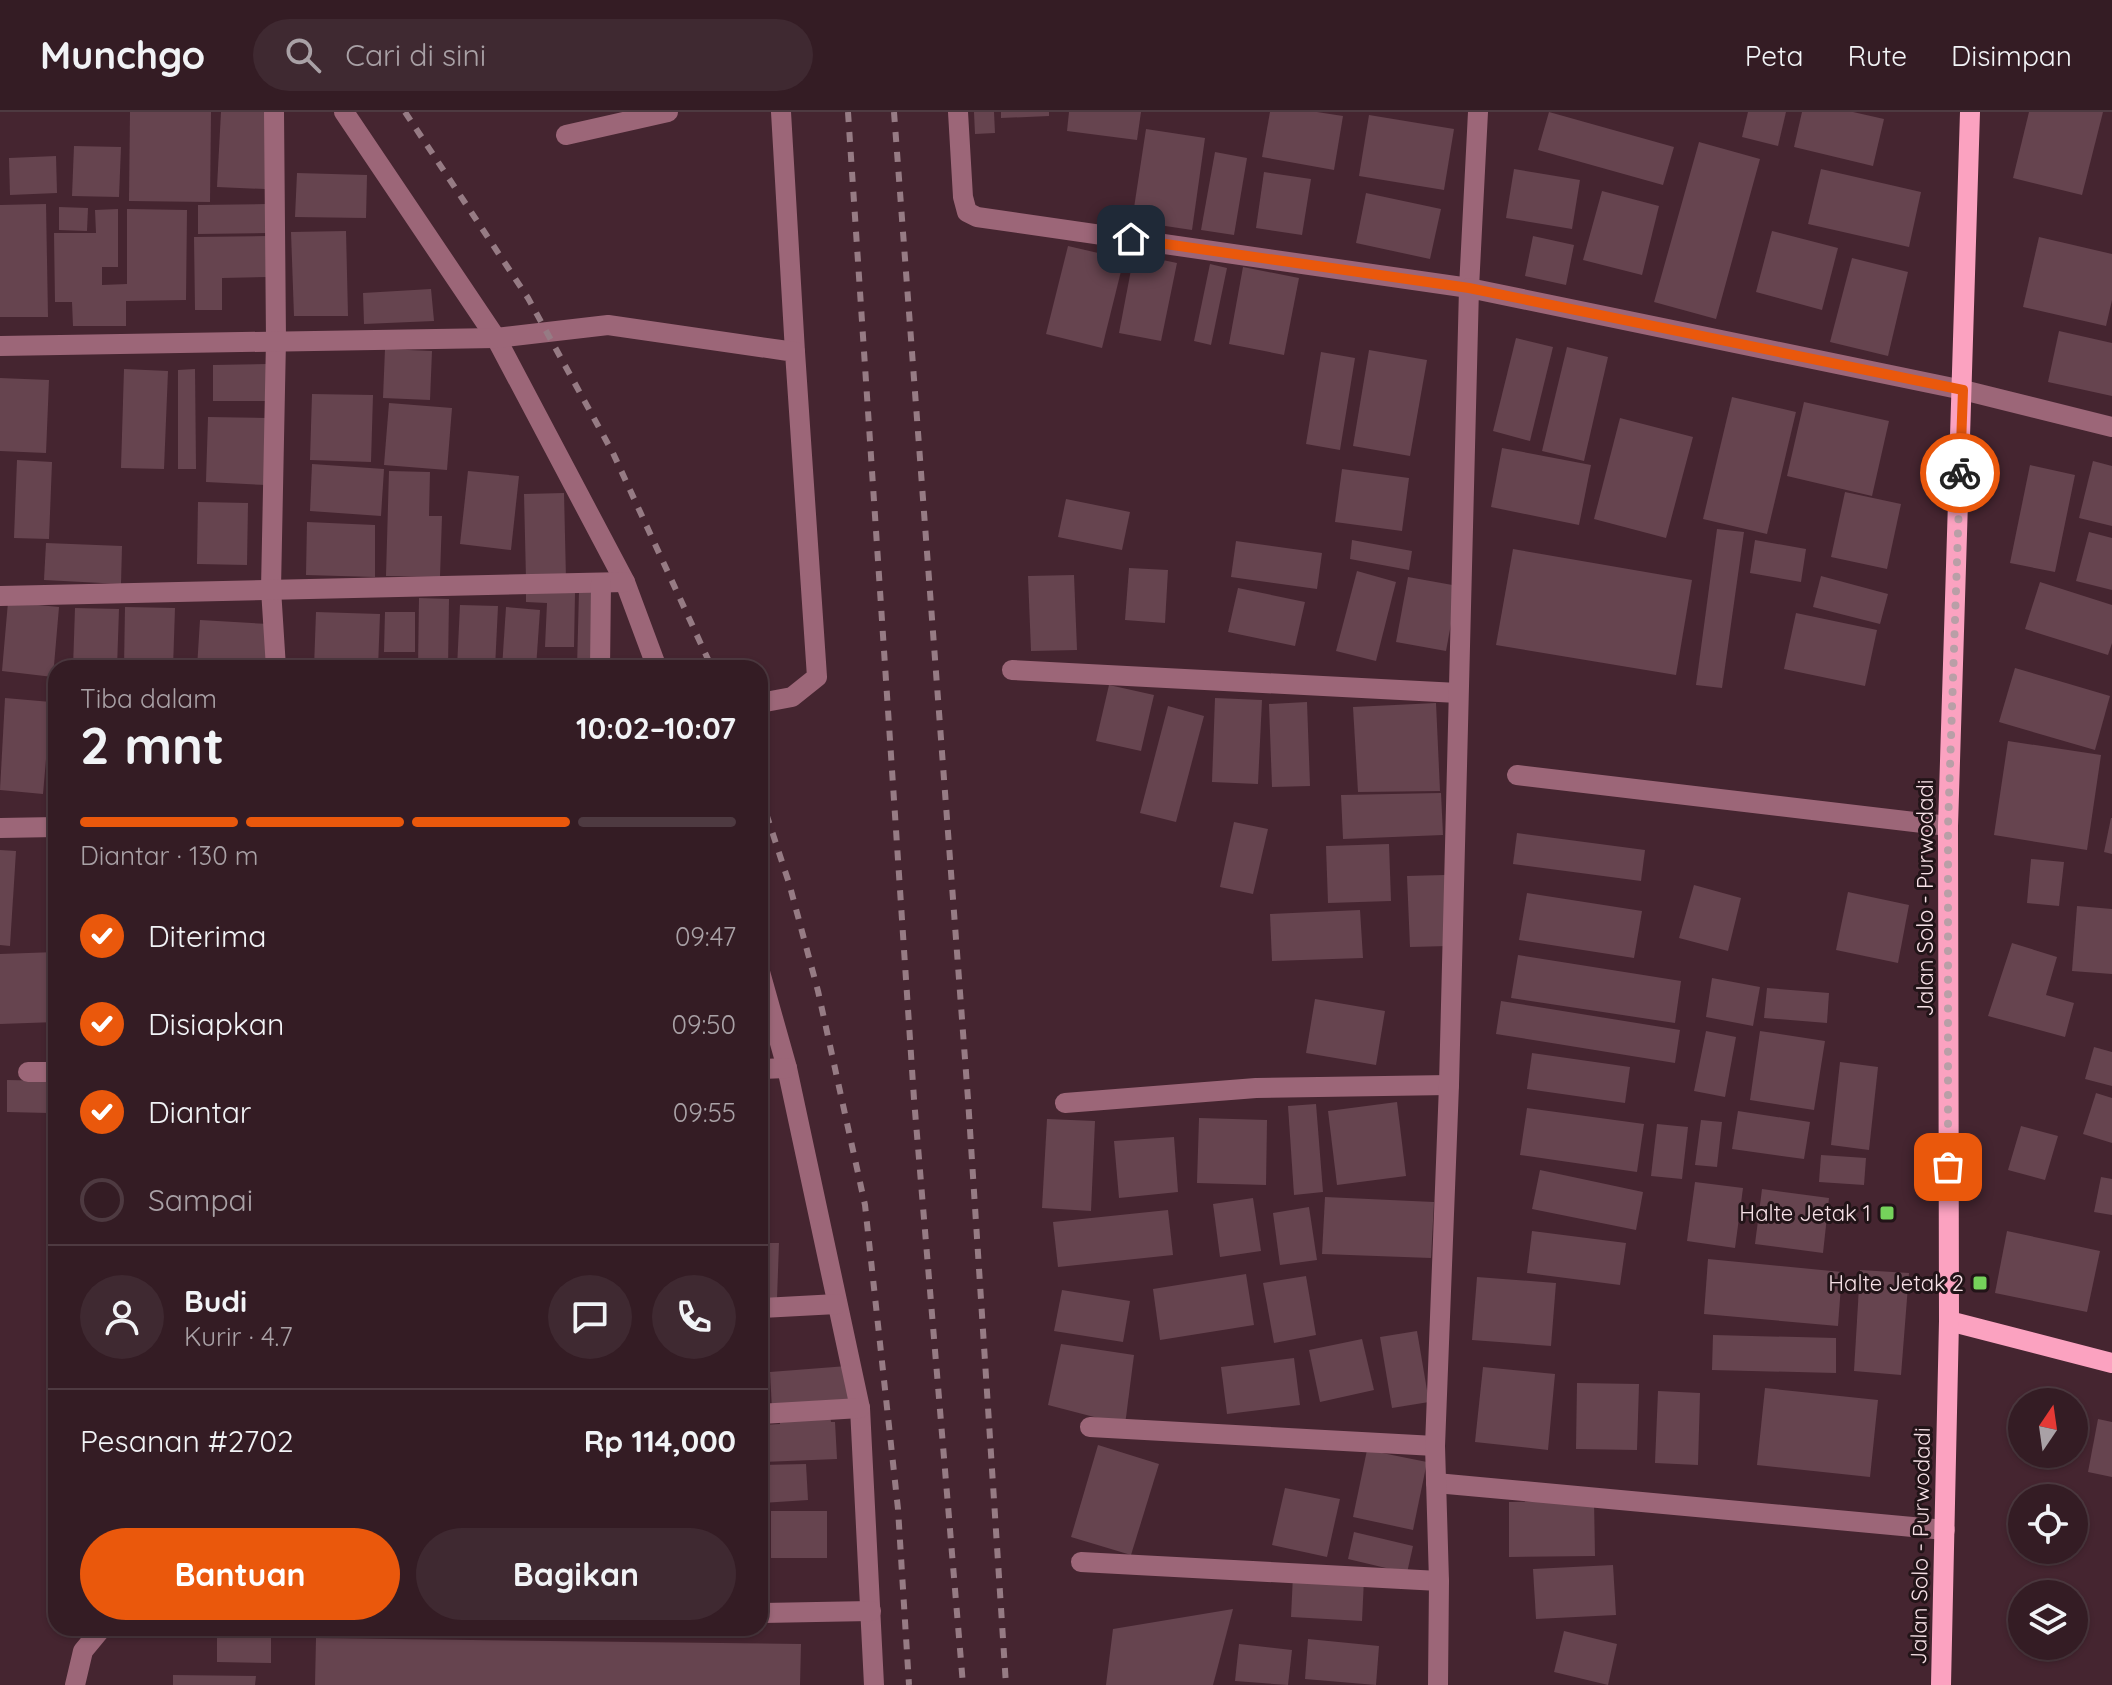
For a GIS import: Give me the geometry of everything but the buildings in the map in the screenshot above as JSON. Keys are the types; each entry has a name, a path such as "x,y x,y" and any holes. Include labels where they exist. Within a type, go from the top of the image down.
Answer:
{"main road":[{"name":"Jalan Solo - Purwodadi","path":"1941,1685 1949,1321 1948,826 1970,112"},
{"path":"1949,1321 2112,1363"}],"street":[{"path":"274,112 276,340 271,589 275,660"},
{"path":"344,112 496,338 625,582 654,660"},
{"path":"566,135 668,112"},
{"path":"768,702 792,697 817,677 781,112"},
{"path":"958,112 963,197 967,212 977,217 1469,288 1963,390 2112,427"},
{"path":"1438,1685 1435,1446 1449,1085 1469,288 1478,112"},
{"path":"0,346 496,338 608,325 795,352"},
{"path":"0,596 625,582"},
{"path":"600,660 601,583"},
{"path":"1012,670 1458,693"},
{"path":"1517,775 1948,826"},
{"path":"0,828 48,827"},
{"path":"768,1000 787,1068 860,1408 874,1685"},
{"path":"768,1069 787,1068"},
{"path":"28,1072 48,1072"},
{"path":"1065,1103 1256,1088 1449,1085"},
{"path":"768,1308 837,1304"},
{"path":"768,1414 860,1408"},
{"path":"1090,1427 1435,1446"},
{"path":"1436,1483 1945,1530"},
{"path":"1081,1562 1439,1581"},
{"path":"768,1613 871,1611"},
{"path":"75,1685 83,1651 95,1636"}],"railway":[{"path":"405,112 528,298 613,453 708,660"},
{"path":"848,112 914,1099 963,1685"},
{"path":"894,112 968,1099 1006,1685"},
{"path":"768,819 818,991 865,1205 898,1509 909,1685"}],"way so far":[{"path":"1948,1167 1948,826 1960,473"}],"place":[{"name":"Halte Jetak 1","path":"1887,1213"},
{"name":"Halte Jetak 2","path":"1980,1283"}],"route":[{"path":"1131,239 1469,288 1963,390 1960,473"}]}
